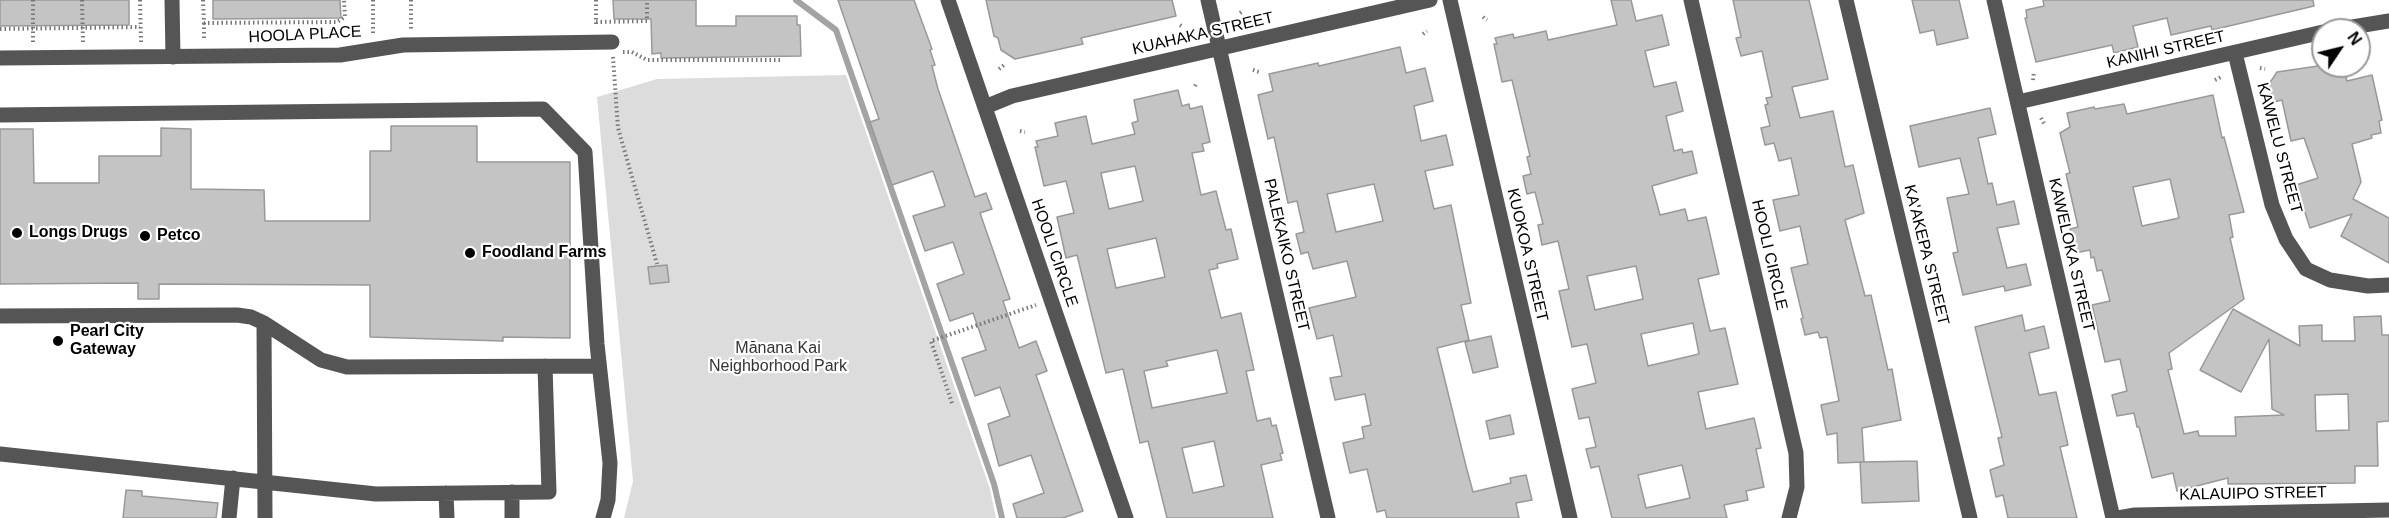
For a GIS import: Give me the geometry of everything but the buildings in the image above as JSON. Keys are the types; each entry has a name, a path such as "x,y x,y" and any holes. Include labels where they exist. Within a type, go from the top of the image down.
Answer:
{"street":[{"path":"172,0 173,57"},
{"name":"HOOLI CIRCLE","path":"948,0 1126,518"},
{"name":"PALEKAIKO STREET","path":"1208,0 1328,518"},
{"name":"KUAHAKA STREET","path":"985,107 1012,96 1430,0"},
{"name":"KUOKOA STREET","path":"1450,0 1570,518"},
{"name":"HOOLI CIRCLE","path":"1692,0 1796,453 1797,487 1789,518"},
{"name":"KA'AKEPA STREET","path":"1846,0 1970,518"},
{"name":"KAWELOKA STREET","path":"1994,0 2113,518"},
{"path":"2371,24 2389,21"},
{"name":"KANIHI STREET","path":"2018,102 2311,35"},
{"name":"HOOLA PLACE","path":"0,58 340,55 411,45 612,42"},
{"name":"KAWELU STREET","path":"2235,52 2272,205 2286,239 2306,269 2330,280 2368,286 2389,285"},
{"path":"0,115 543,109 585,152 599,366 610,463 608,500 603,518"},
{"path":"0,316 237,315 251,317 321,360 347,367 599,366"},
{"path":"264,323 265,518"},
{"path":"0,454 376,494 549,492 545,366"},
{"path":"229,518 233,478"},
{"path":"512,492 512,518"},
{"path":"446,493 447,518"},
{"name":"KALAUIPO STREET","path":"2118,518 2135,514 2389,510"}],"path":[{"path":"33,0 34,47"},
{"path":"82,0 83,46"},
{"path":"140,0 141,46"},
{"path":"203,0 204,45"},
{"path":"204,23 337,22 345,17 344,0"},
{"path":"373,0 373,50"},
{"path":"411,0 411,29"},
{"path":"596,0 597,29"},
{"path":"596,22 647,21 647,0"},
{"path":"0,29 140,27"},
{"path":"657,264 618,128 613,52 632,52 647,60 783,60"},
{"path":"999,69 1004,65"},
{"path":"1253,70 1259,72"},
{"path":"2033,80 2034,71"},
{"path":"2215,80 2221,77"},
{"path":"2041,118 2045,125"},
{"path":"952,404 932,341 1028,308"}],"green space":[{"name":"Mānana Kai Neighborhood Park","path":"846,75 990,489 996,518 624,518 633,481 597,97 657,79"}],"waterway":[{"path":"796,0 836,30 994,484 1002,518"}],"place":[{"name":"Longs Drugs","path":"17,233"},
{"name":"Petco","path":"145,236"},
{"name":"Foodland Farms","path":"470,253"},
{"name":"Pearl City Gateway","path":"58,341"}]}
